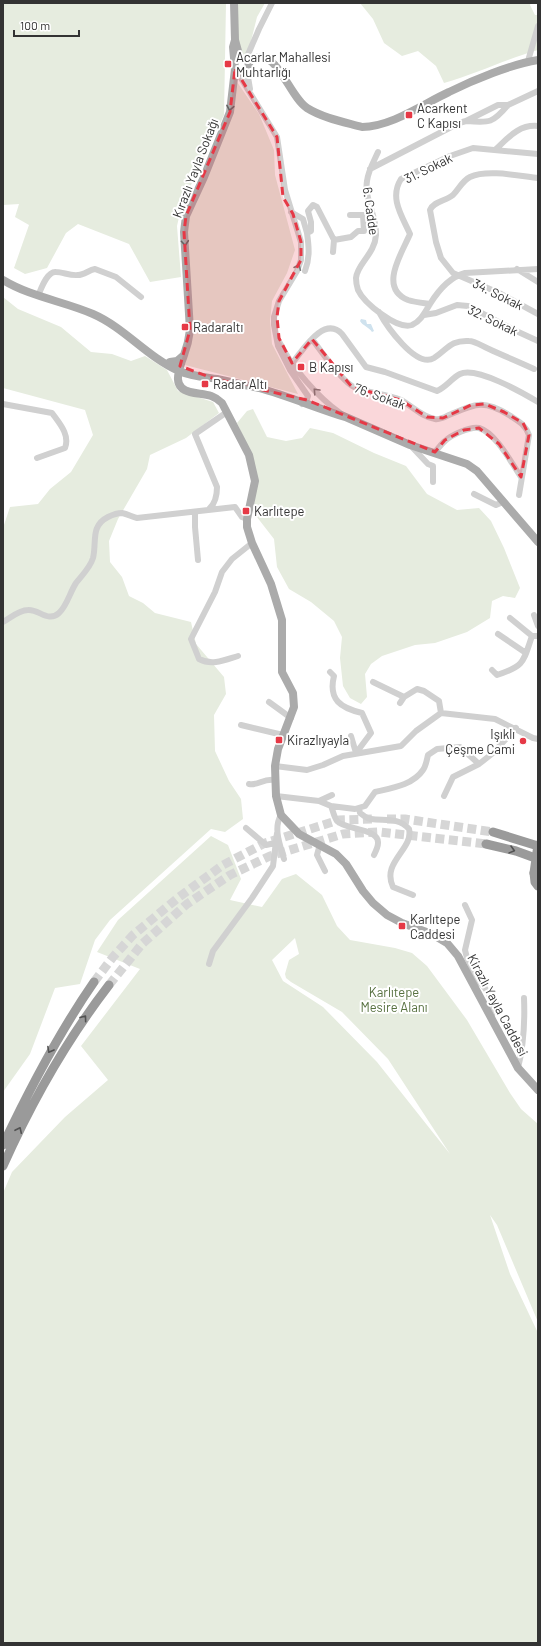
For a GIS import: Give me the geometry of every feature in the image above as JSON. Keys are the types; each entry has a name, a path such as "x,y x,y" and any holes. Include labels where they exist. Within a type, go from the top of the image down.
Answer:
{"highway":[{"path":"493,832 538,845 534,873 535,882 538,886"},
{"path":"486,844 516,851 538,859"},
{"path":"3,1145 23,1102 54,1044 71,1015 94,982"},
{"path":"3,1166 43,1084 81,1022 109,985"}],"main road":[{"name":"Kırazlı Yayla Sokağı","path":"180,370 190,330 184,232 186,216 204,177 230,112 242,64 233,47 235,40 234,3"},
{"path":"242,64 260,57 265,58 273,62 294,96 301,104 316,113 362,127 370,127 392,121 451,91 511,66 538,60"},
{"path":"3,280 18,289 95,315 123,332 150,352 190,375 216,379"},
{"path":"168,363 177,360 184,355"},
{"name":"Kirazlı Yayla Caddesi","path":"168,363 183,389 207,394 216,397 222,402 249,455 255,481 247,519 247,527 252,543 271,584 282,620 282,672 293,693 294,707 278,750 275,766 276,796 281,815 299,834 336,854 346,864 363,891 373,903 387,915 402,923 432,934 447,944 458,956 475,980 492,1019 518,1068 538,1090"},
{"path":"180,370 283,394 345,417 410,444 467,464 477,471 538,542"},
{"path":"178,382 180,370"},
{"path":"180,370 182,381 187,389"},
{"path":"187,389 184,380 190,375"}],"street":[{"path":"272,3 242,64 251,94 277,137 281,163 280,180 283,197 288,209 293,214 303,218 307,233 309,253 304,271"},
{"path":"528,61 538,26"},
{"path":"242,64 251,94"},
{"path":"466,121 490,122 497,118 508,105 538,91"},
{"path":"370,169 459,123 498,105 508,105"},
{"path":"495,150 517,130 526,126 538,126"},
{"name":"31. Sokak","path":"430,304 408,300 400,296 394,288 392,281 395,267 410,234 396,202 397,185 401,179 450,156 473,148 538,154"},
{"name":"6. Cadde","path":"378,152 370,169 366,189 374,220 376,235 371,253 359,269 356,276 358,290 362,296 378,311 396,324 405,326 412,325 424,314 438,292 457,275"},
{"path":"538,178 480,174 469,178 453,195 432,206 430,210 436,242 441,258 448,268 457,275 517,269 538,269"},
{"path":"307,233 311,231 312,227 308,212 311,207 315,206 319,210 334,240 333,252"},
{"path":"293,214 301,242 301,260 279,301 274,317 274,335 287,366 307,394 306,402"},
{"path":"334,240 352,237 358,231 364,230 363,215 350,215"},
{"path":"38,296 44,283 52,273 55,272 72,276 95,269 116,277 141,297"},
{"path":"517,269 538,282"},
{"name":"34. Sokak","path":"457,275 486,287 538,314"},
{"path":"279,301 277,318 278,338 281,345 293,362 327,402 345,417"},
{"name":"32. Sokak","path":"424,314 436,313 457,305 468,306 538,341"},
{"path":"378,311 383,321 402,344 415,355 425,360 434,358 450,344 457,341 471,341 534,369"},
{"path":"293,362 312,339 324,329 332,328 338,330 366,367 385,372 438,391 460,374 469,372 517,390 538,402"},
{"name":"76. Sokak","path":"312,339 341,376 352,387 401,400 427,417 436,420 471,405 485,404 504,412 523,423 529,436 519,495"},
{"path":"3,404 52,414 59,424 67,438 66,448 37,458"},
{"path":"209,509 213,506 217,494 217,487 195,434 227,412"},
{"path":"435,452 445,440 464,430 479,428 499,444 521,477"},
{"path":"410,444 428,464 433,466 433,482"},
{"path":"474,494 496,505 503,502"},
{"path":"3,622 25,610 34,610 48,616 55,615 61,611 76,583 90,566 94,556 96,531 100,522 107,517 118,513 137,518 235,506 242,517 247,519"},
{"path":"195,512 198,560"},
{"path":"238,656 219,662 206,662 199,659 191,639 215,592 222,572 232,559 252,543"},
{"path":"534,615 538,626"},
{"path":"492,670 497,675 514,670 523,662 535,636 510,618"},
{"path":"498,634 526,653"},
{"path":"330,672 334,676 331,687 334,699 350,710 362,713 371,733 356,753"},
{"path":"373,682 404,697"},
{"path":"400,703 404,697 417,689 424,691 438,701 441,713"},
{"path":"269,702 291,718"},
{"path":"275,766 307,770 343,756 401,746 416,731 441,713 495,719 516,728 533,738 538,739"},
{"path":"242,725 283,735"},
{"path":"444,796 454,777 479,764 493,753 516,728"},
{"path":"351,736 356,753"},
{"path":"276,796 319,801 331,806 354,809 365,806 375,792 399,787 409,783 424,770 428,754 438,749 460,747 479,764"},
{"path":"249,784 252,785 267,779 275,780"},
{"path":"319,801 332,795"},
{"path":"331,806 338,822 345,826 373,834 377,838 378,844 374,855"},
{"path":"359,808 360,813 370,819 397,821 405,824 409,829 409,838 392,865 391,882 394,887 413,895"},
{"path":"209,964 212,951 252,898 273,866 278,820 281,815"},
{"path":"246,828 266,845 275,843"},
{"path":"277,833 284,859"},
{"path":"320,844 317,855 325,871"},
{"path":"465,905 472,920 465,950 475,980"},
{"path":"518,1068 523,1046 525,1024 524,998"}],"highlighted area":[{"path":"235,69 277,137 283,197 293,214 301,242 301,260 279,301 277,317 279,338 292,363 312,339 352,387 401,400 427,417 443,418 471,405 485,404 504,412 523,423 529,435 521,477 499,444 479,428 464,430 445,440 435,452 307,400 215,379 180,366 190,330 184,232 186,216 230,112"}],"green space":[{"path":"3,3 226,3 224,115 182,204 177,226 181,277 150,282 129,244 78,224 66,233 47,268 25,274 14,268 29,225 15,217 19,204 3,205"},
{"path":"236,3 265,3 257,17 248,53 238,56"},
{"path":"360,3 531,3 530,5 535,15 538,15 538,50 444,83 436,66 418,51 402,56 384,43 373,19"},
{"path":"235,79 259,114 274,150 275,175 295,250 287,273 272,301 270,321 272,344 298,394 185,365 192,328 185,214 229,117"},
{"path":"3,297 18,309 61,327 91,352 112,354 131,361 145,356 167,370 178,391 213,402 219,413 186,438 150,455 147,469 118,519 109,541 110,562 122,577 129,596 143,603 155,613 191,622 196,644 224,677 226,694 214,715 215,751 229,781 241,799 243,819 225,832 211,829 110,920 95,940 80,984 55,988 30,1054 3,1092 3,528 10,507 38,504 50,489 71,472 93,435 85,410 3,388"},
{"path":"253,409 267,437 286,441 302,438 310,428 333,433 374,453 406,466 427,494 457,510 479,508 491,521 504,548 520,588 515,598 503,596 492,601 490,618 467,632 435,643 415,645 382,656 371,664 365,674 367,697 361,704 350,698 343,686 340,658 342,637 334,621 311,602 289,589 277,567 274,539 253,512 257,483 253,458 237,423 247,411"},
{"name":"Karlıtepe Mesire Alanı","path":"211,836 228,845 241,879 230,900 262,907 282,879 296,874 322,895 337,926 350,940 395,948 412,953 427,966 467,1020 521,1109 538,1124 538,1322 497,1225 490,1215 510,1274 538,1333 538,1643 3,1643 3,1193 12,1172 65,1117 108,1080 81,1046 140,969 97,952 118,920","holes":["295,938 299,954 289,960 285,974 286,978 342,1012 388,1059 450,1154 377,1062 323,1007 283,981 272,960"]}],"water":[{"path":"361,319 366,320 367,324 371,324 374,331 372,332 363,324 360,321"}],"tunnel":[{"path":"94,982 113,957 133,935 179,897 223,865 265,843 339,820 374,819"},
{"path":"387,819 405,819 493,832"},
{"path":"109,985 142,944 187,904 230,875 270,856 343,834 379,832 486,844"}],"place":[{"name":"Acarlar Mahallesi Muhtarlığı","path":"228,64"},
{"name":"Acarkent C Kapısı","path":"409,115"},
{"name":"Radaraltı","path":"185,327"},
{"name":"B Kapısı","path":"301,367"},
{"name":"Radar Altı","path":"205,384"},
{"name":"Karlıtepe","path":"246,511"},
{"name":"Kirazlıyayla","path":"279,740"},
{"name":"Işıklı Çeşme Cami","path":"523,741"},
{"name":"Karlıtepe Caddesi","path":"402,926"}]}
